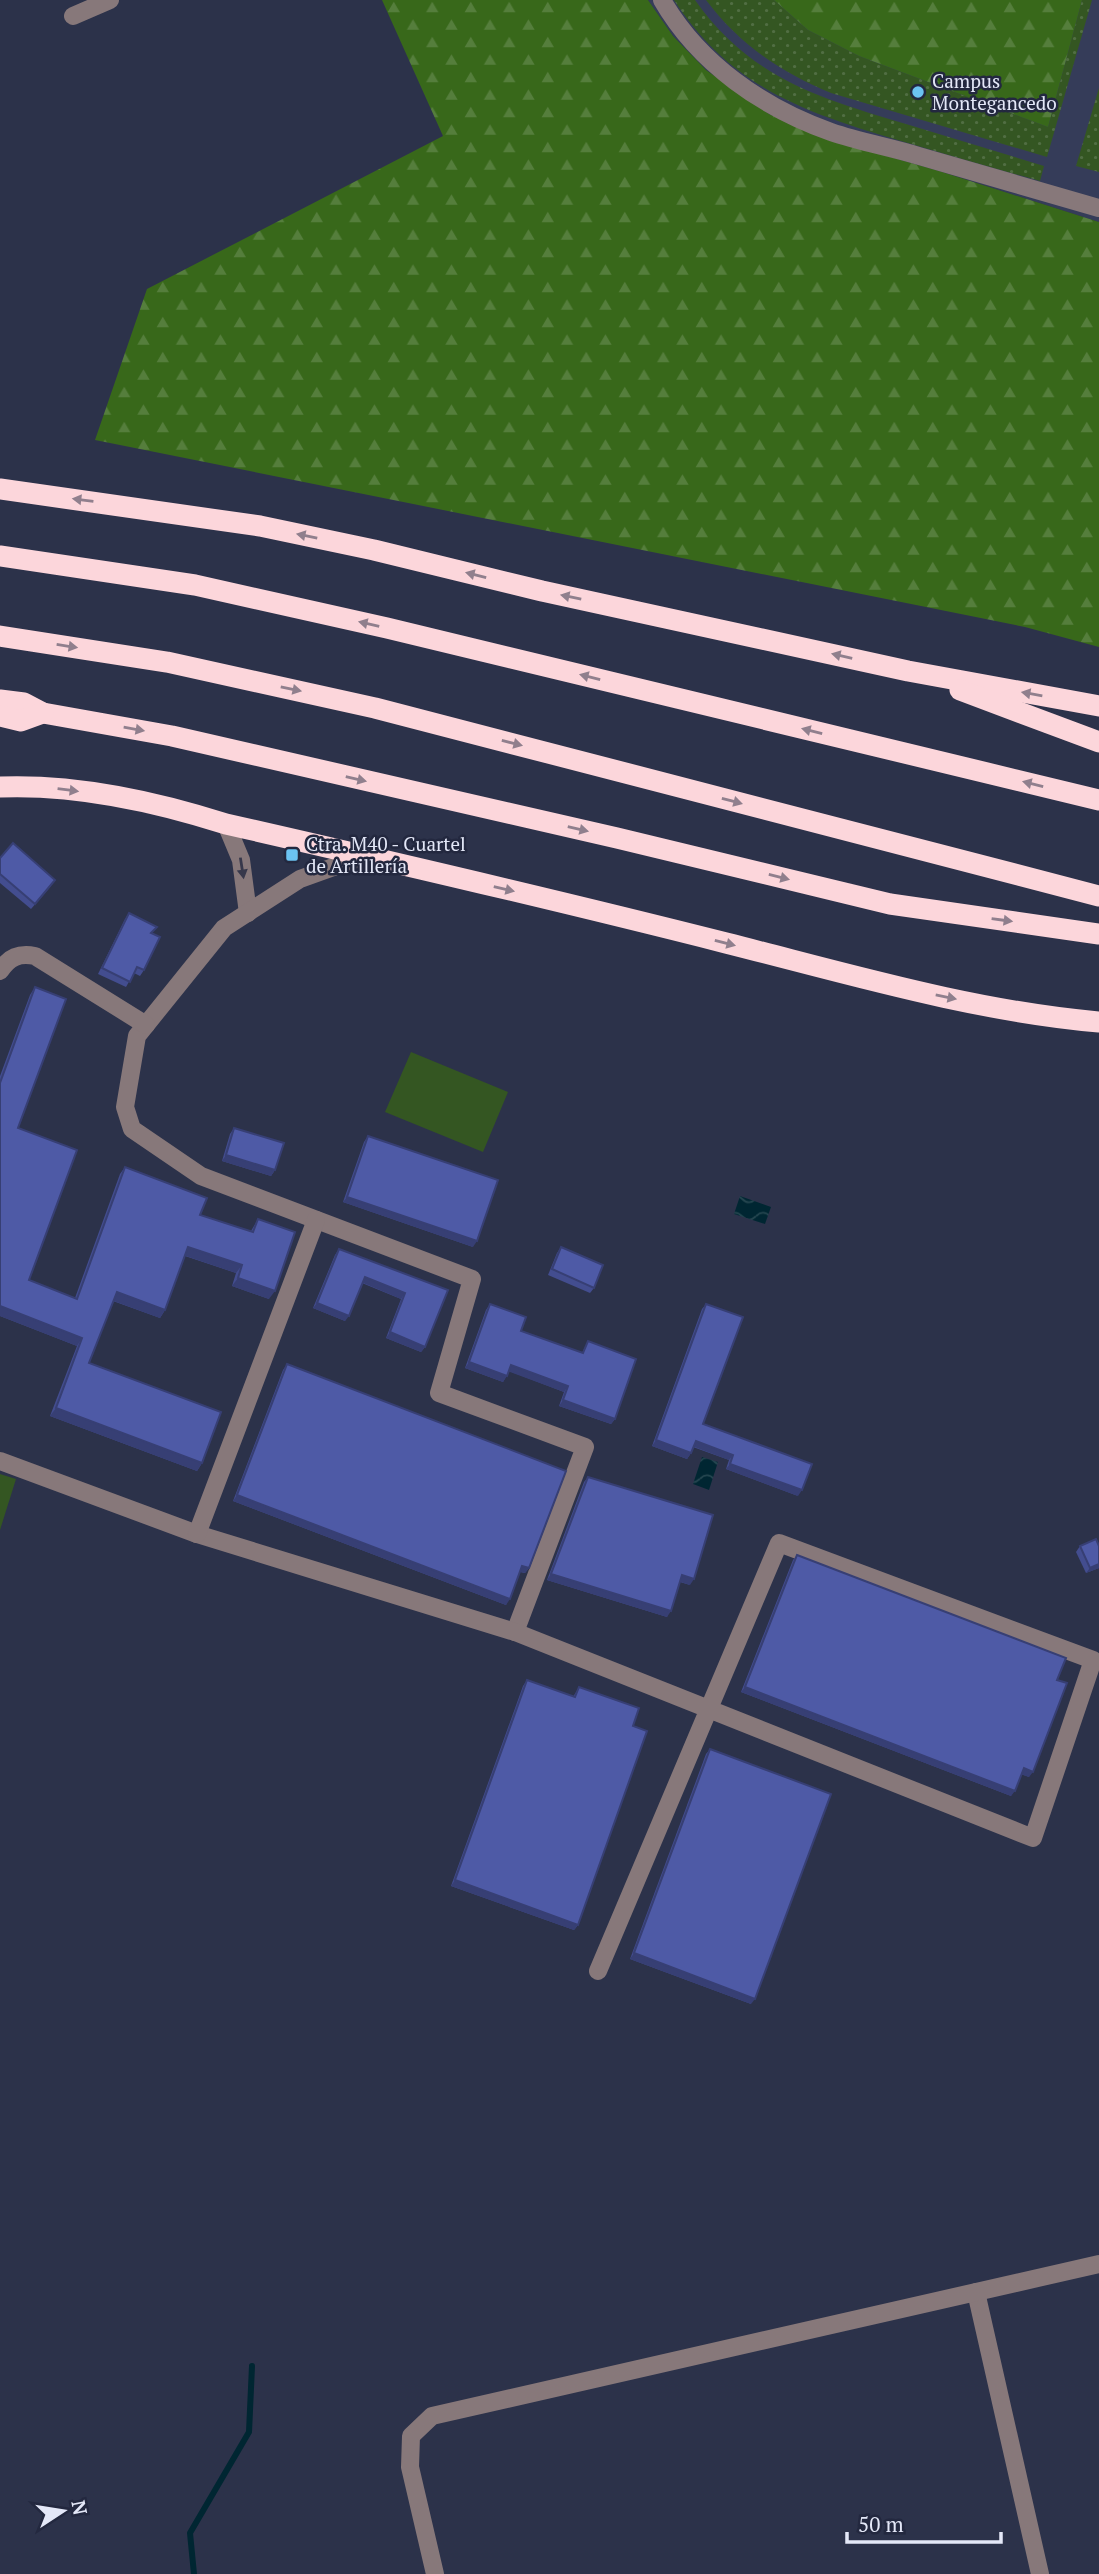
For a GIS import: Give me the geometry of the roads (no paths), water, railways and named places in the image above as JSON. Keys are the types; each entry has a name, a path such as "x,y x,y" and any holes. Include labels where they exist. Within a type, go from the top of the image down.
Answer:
{"highway":[{"path":"0,489 260,526 908,671 1099,706"},
{"path":"0,556 195,585 387,628 1099,800"},
{"path":"0,636 167,662 375,708 1099,896"},
{"path":"908,671 1099,742"},
{"path":"0,701 24,704 43,713 172,736 890,904 1099,934"},
{"path":"0,716 21,721 43,713"},
{"path":"0,787 31,785 102,793 608,913 935,995 1054,1018 1099,1022"}],"street":[{"path":"73,16 110,0"},
{"path":"662,0 682,31 717,66 744,88 781,111 833,132 1099,208"},
{"path":"226,824 241,860 247,913"},
{"path":"364,856 300,879 224,928 137,1036 125,1107 132,1129 201,1176 471,1279 439,1393 585,1447 515,1632"},
{"path":"0,971 12,958 23,954 35,956 146,1025"},
{"path":"197,1534 316,1220"},
{"path":"0,1461 197,1534 515,1632 709,1709 1033,1838 1093,1660 779,1543 709,1709 598,1971"},
{"path":"435,2574 410,2467 411,2436 432,2416 1099,2264"},
{"path":"976,2292 1040,2574"}],"water":[{"path":"740,1196 771,1207 765,1224 734,1214"},
{"path":"702,1457 718,1462 709,1490 693,1484"}],"waterway":[{"path":"194,2574 190,2533 249,2432 252,2366"}],"place":[{"name":"Campus Montegancedo","path":"918,92"},
{"name":"Ctra. M40 - Cuartel de Artillería","path":"292,855"}]}
